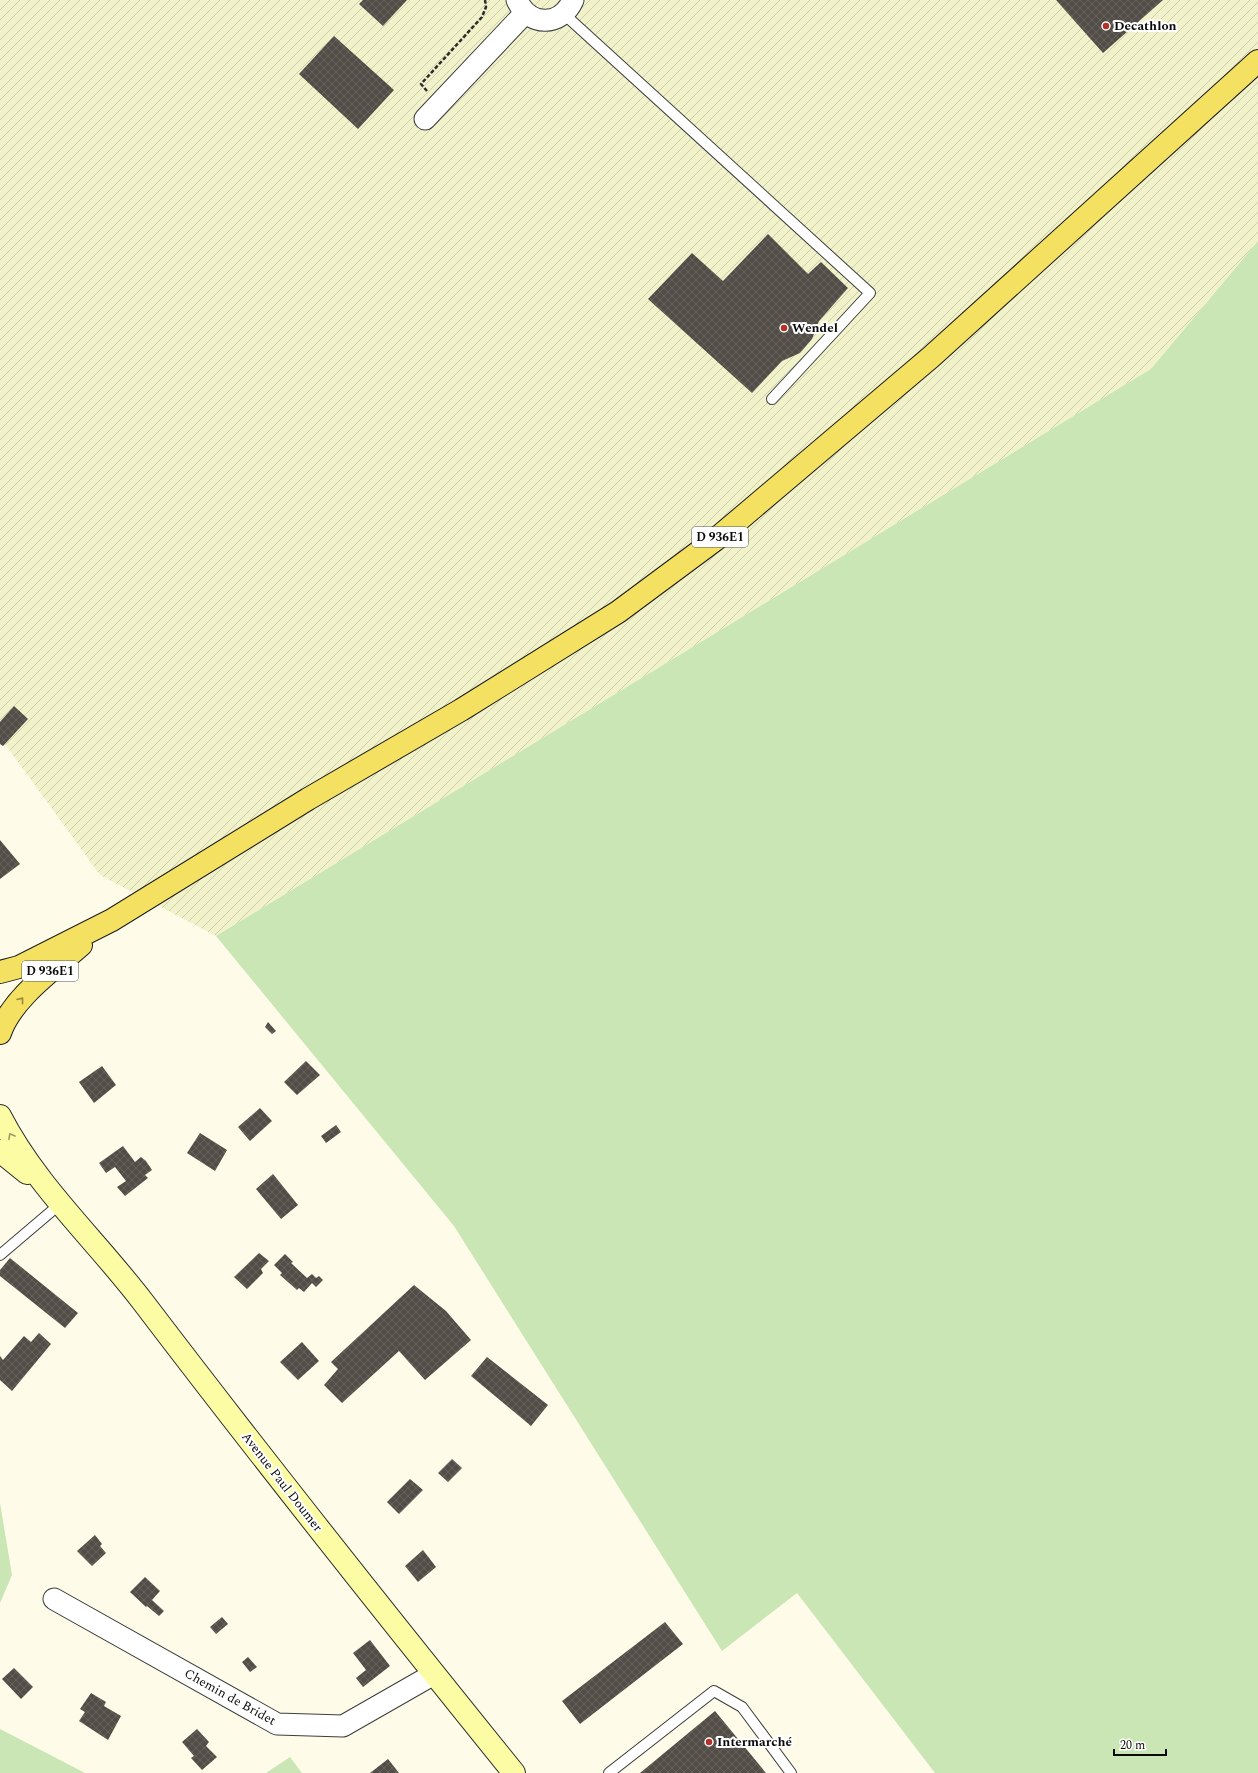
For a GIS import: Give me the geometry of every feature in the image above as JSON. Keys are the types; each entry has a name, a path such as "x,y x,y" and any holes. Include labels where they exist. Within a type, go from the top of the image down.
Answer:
{"main road":[{"name":"D 936E1","path":"0,972 20,967 112,920 308,799 461,710 605,620 715,540 931,358 1258,61"},
{"name":"D 936E1","path":"0,1033 3,1023 31,987 112,920"},
{"path":"0,1116 12,1140 55,1198"},
{"path":"0,1151 55,1198"},
{"name":"Avenue Paul Doumer","path":"55,1198 135,1292 256,1450 514,1773"}],"street":[{"path":"431,113 521,6 540,20 557,18 569,7"},
{"name":"Chemin de Bridet","path":"54,1599 277,1724 343,1726 434,1674"}],"lane":[{"path":"569,7 870,293 772,399"},
{"path":"0,1255 55,1198"},
{"path":"609,1773 714,1691 742,1707 791,1773"}],"path":[{"path":"431,113 421,84 482,17 486,7 485,0"}],"green space":[{"path":"0,0 1258,0 1258,241 1151,369 216,936 100,875 0,737"},
{"path":"1258,241 1258,1773 935,1773 797,1593 722,1651 454,1226 216,936 1151,369"},
{"path":"0,1503 12,1575 0,1603"},
{"path":"0,1729 85,1773 0,1773"},
{"path":"290,1757 302,1773 266,1773"}],"building":[{"path":"363,0 407,0 383,26 359,4"},
{"name":"Decathlon","path":"1056,0 1163,0 1103,53"},
{"path":"334,36 394,90 358,129 299,74"},
{"path":"768,234 808,274 821,262 848,288 819,321 812,339 800,353 782,361 752,393 648,299 692,253 723,281"},
{"path":"14,706 28,719 3,746 0,744 0,722"},
{"path":"0,840 20,864 0,879"},
{"path":"268,1022 276,1031 272,1034 265,1027"},
{"path":"306,1061 320,1075 297,1095 284,1082"},
{"path":"102,1066 116,1085 94,1103 79,1082"},
{"path":"260,1108 272,1121 250,1141 238,1127"},
{"path":"336,1125 341,1132 326,1143 321,1136"},
{"path":"200,1133 227,1150 215,1171 187,1153"},
{"path":"123,1146 135,1162 141,1157 146,1161 152,1170 145,1175 148,1178 125,1196 117,1187 126,1181 115,1167 106,1173 99,1163"},
{"path":"273,1174 298,1205 281,1219 256,1189"},
{"path":"259,1253 269,1261 261,1269 263,1273 247,1289 234,1277"},
{"path":"285,1254 293,1262 291,1263 307,1278 312,1274 316,1278 319,1276 323,1280 316,1287 312,1283 304,1292 299,1288 297,1290 280,1275 282,1273 274,1265"},
{"path":"10,1258 78,1313 65,1328 0,1276 0,1270"},
{"path":"414,1285 446,1311 471,1340 425,1380 399,1351 342,1403 324,1385 338,1369 331,1362"},
{"path":"39,1333 51,1344 12,1391 0,1380 0,1356 3,1360 24,1336 31,1342"},
{"path":"302,1342 319,1361 298,1380 280,1362"},
{"path":"487,1357 548,1405 531,1426 471,1376"},
{"path":"452,1459 462,1468 448,1482 438,1473"},
{"path":"410,1479 423,1490 399,1514 387,1502"},
{"path":"95,1535 102,1544 100,1546 106,1553 92,1566 77,1551"},
{"path":"423,1550 436,1567 418,1582 405,1566"},
{"path":"145,1577 160,1591 152,1600 164,1611 159,1616 147,1606 146,1607 130,1592"},
{"path":"222,1617 228,1624 216,1634 210,1627"},
{"path":"665,1622 683,1644 580,1724 562,1701"},
{"path":"370,1640 390,1666 363,1687 356,1678 366,1670 353,1653"},
{"path":"248,1657 257,1667 250,1672 242,1662"},
{"path":"14,1668 33,1687 21,1699 2,1679"},
{"path":"91,1693 106,1702 104,1706 121,1716 108,1740 79,1721 85,1712 80,1709"},
{"name":"Intermarché","path":"715,1711 766,1773 640,1773"},
{"path":"197,1729 209,1742 206,1746 217,1757 202,1770 191,1758 194,1756 182,1742"},
{"path":"388,1759 399,1773 370,1773"}],"place":[{"name":"Decathlon","path":"1106,26"},
{"name":"Wendel","path":"784,328"},
{"name":"Intermarché","path":"709,1742"}]}
